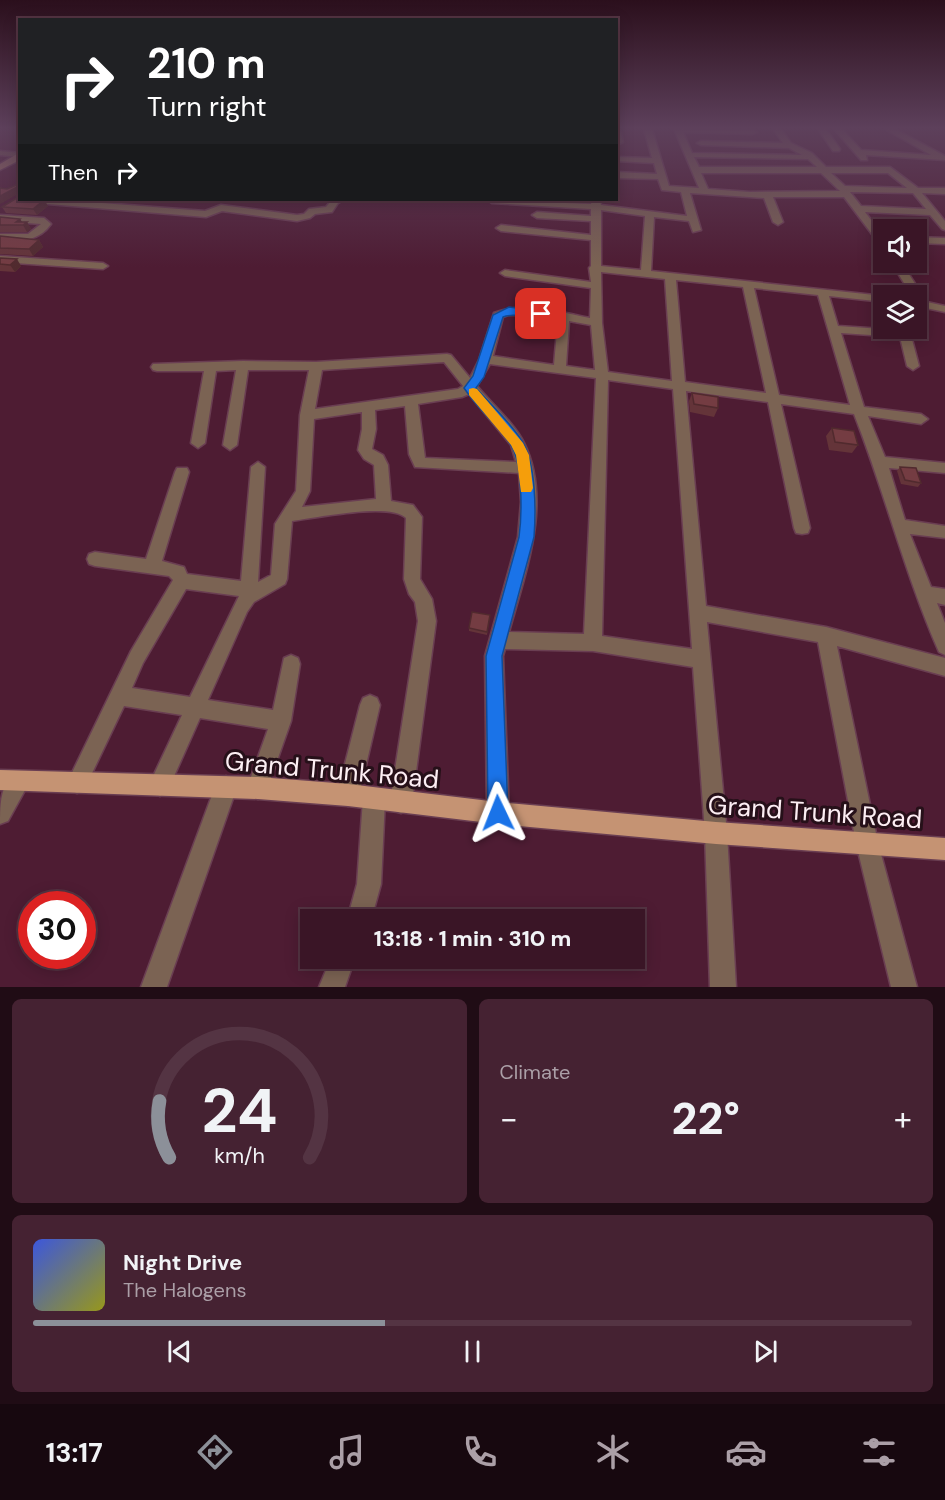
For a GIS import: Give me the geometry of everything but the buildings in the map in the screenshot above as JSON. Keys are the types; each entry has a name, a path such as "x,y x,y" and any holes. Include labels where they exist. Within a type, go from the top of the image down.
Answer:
{"main road":[{"name":"Grand Trunk Road","path":"10,781 258,788 348,795 498,813 716,833 945,849"}],"street":[{"path":"618,175 660,177 665,188 705,192 768,195 945,191"},
{"path":"697,175 705,192"},
{"path":"828,175 873,228"},
{"path":"898,175 915,190 945,227"},
{"path":"685,190 696,230"},
{"path":"768,195 778,222"},
{"path":"62,201 111,202 206,214 221,208 297,218 307,216 312,211 328,210 335,201"},
{"path":"513,201 693,219"},
{"path":"534,202 537,215 534,232"},
{"path":"537,215 596,208"},
{"path":"593,643 602,375 596,322 594,268 596,208"},
{"path":"858,209 933,212"},
{"path":"646,274 650,213"},
{"path":"0,218 44,221 46,224 42,230 28,238 0,237"},
{"path":"501,228 596,238"},
{"path":"927,240 945,241"},
{"path":"0,259 104,266"},
{"path":"594,268 873,298"},
{"path":"505,273 596,286"},
{"path":"670,277 716,833 723,987"},
{"path":"748,285 802,528"},
{"path":"822,292 859,411 880,462 899,526 945,646"},
{"path":"927,305 945,309"},
{"path":"307,415 454,395 470,388 478,377 498,315 502,312 517,310 596,322"},
{"path":"560,370 564,318"},
{"path":"834,329 873,330"},
{"path":"907,339 913,366"},
{"path":"157,366 316,366 447,358 517,443 523,455 525,468 528,523 497,639 494,672 498,813"},
{"path":"485,359 921,419"},
{"path":"230,445 243,365"},
{"path":"198,443 210,366"},
{"path":"160,785 241,607 253,591 279,579 283,524 287,515 300,500 303,491 307,415 316,366"},
{"path":"411,400 416,454 420,463 525,468"},
{"path":"368,405 369,429 365,450 369,455 378,459 381,465 384,504"},
{"path":"880,462 945,468"},
{"path":"253,591 252,571 258,467"},
{"path":"152,566 182,472"},
{"path":"287,515 384,504 388,507 404,507 411,510 414,517 412,579 426,610 427,621 401,802"},
{"path":"899,526 945,532"},
{"path":"95,559 152,566 178,572 182,581"},
{"path":"182,581 253,591"},
{"path":"77,783 137,657 182,581"},
{"path":"924,593 945,597"},
{"path":"699,613 826,635 945,667"},
{"path":"826,635 867,843 904,987"},
{"path":"497,639 593,643 703,660"},
{"path":"258,788 281,721 291,664"},
{"path":"119,696 196,706 281,721"},
{"path":"348,795 370,705"},
{"path":"0,813 10,781"},
{"path":"153,987 226,787"},
{"path":"362,909 369,884 374,799"},
{"path":"332,987 339,969"}],"slow traffic":[{"path":"473,392 517,443 523,455 526,488"}],"route":[{"path":"498,813 494,656 526,537 528,523 525,468 523,455 517,443 470,388 478,377 485,359 498,315 509,310 541,314"}]}
